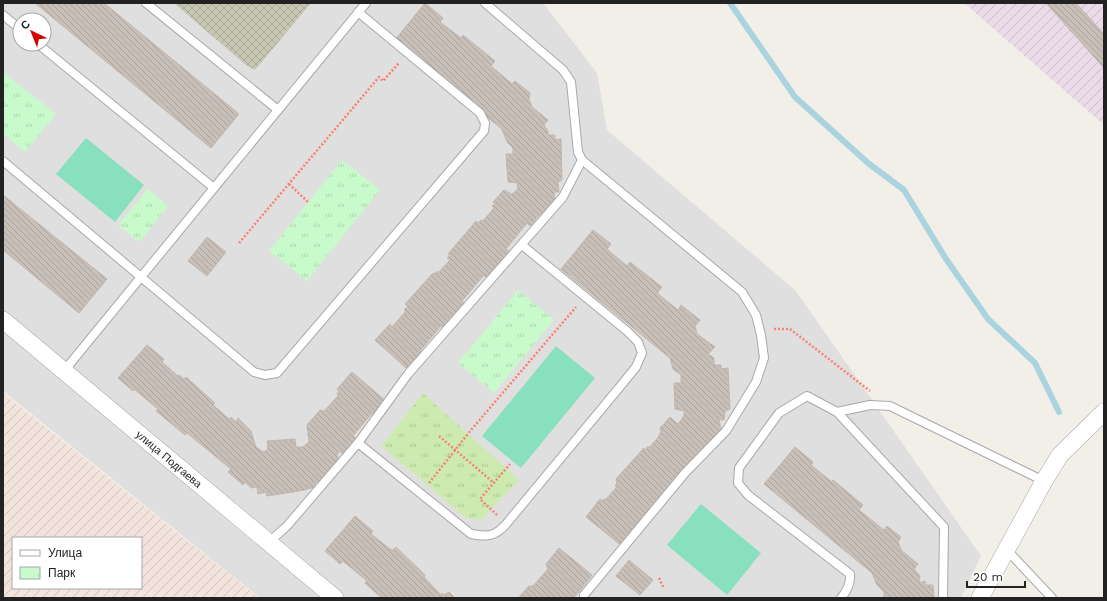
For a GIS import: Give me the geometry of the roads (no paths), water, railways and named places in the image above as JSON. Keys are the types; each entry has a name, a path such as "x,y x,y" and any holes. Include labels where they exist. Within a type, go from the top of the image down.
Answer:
{"street":[{"name":"улица Подгаева","path":"3,320 335,598"},
{"path":"980,598 1044,481 1060,455 1104,412"}],"lane":[{"path":"146,3 278,110"},
{"path":"64,371 366,3"},
{"path":"485,3 563,70 571,82 578,152 582,160 742,292 756,315 764,358 756,382 726,431 685,473 584,597"},
{"path":"3,161 254,372 266,375 277,373 484,131 485,123 480,113 358,12"},
{"path":"3,15 12,22"},
{"path":"48,52 214,188"},
{"path":"268,542 287,526 358,443 408,374 562,197 582,160"},
{"path":"358,443 470,534 487,536 500,530 623,383 636,366 642,353 638,342 627,331 522,244"},
{"path":"841,598 846,592 851,581 850,574 748,495 738,483 740,468 779,413 807,396 837,412 944,527 943,598"},
{"path":"837,412 870,405 890,406 1044,481"},
{"path":"1007,550 1052,598"}],"waterway":[{"path":"730,3 795,97 868,163 904,190 946,259 988,319 1035,363 1059,412"}]}
